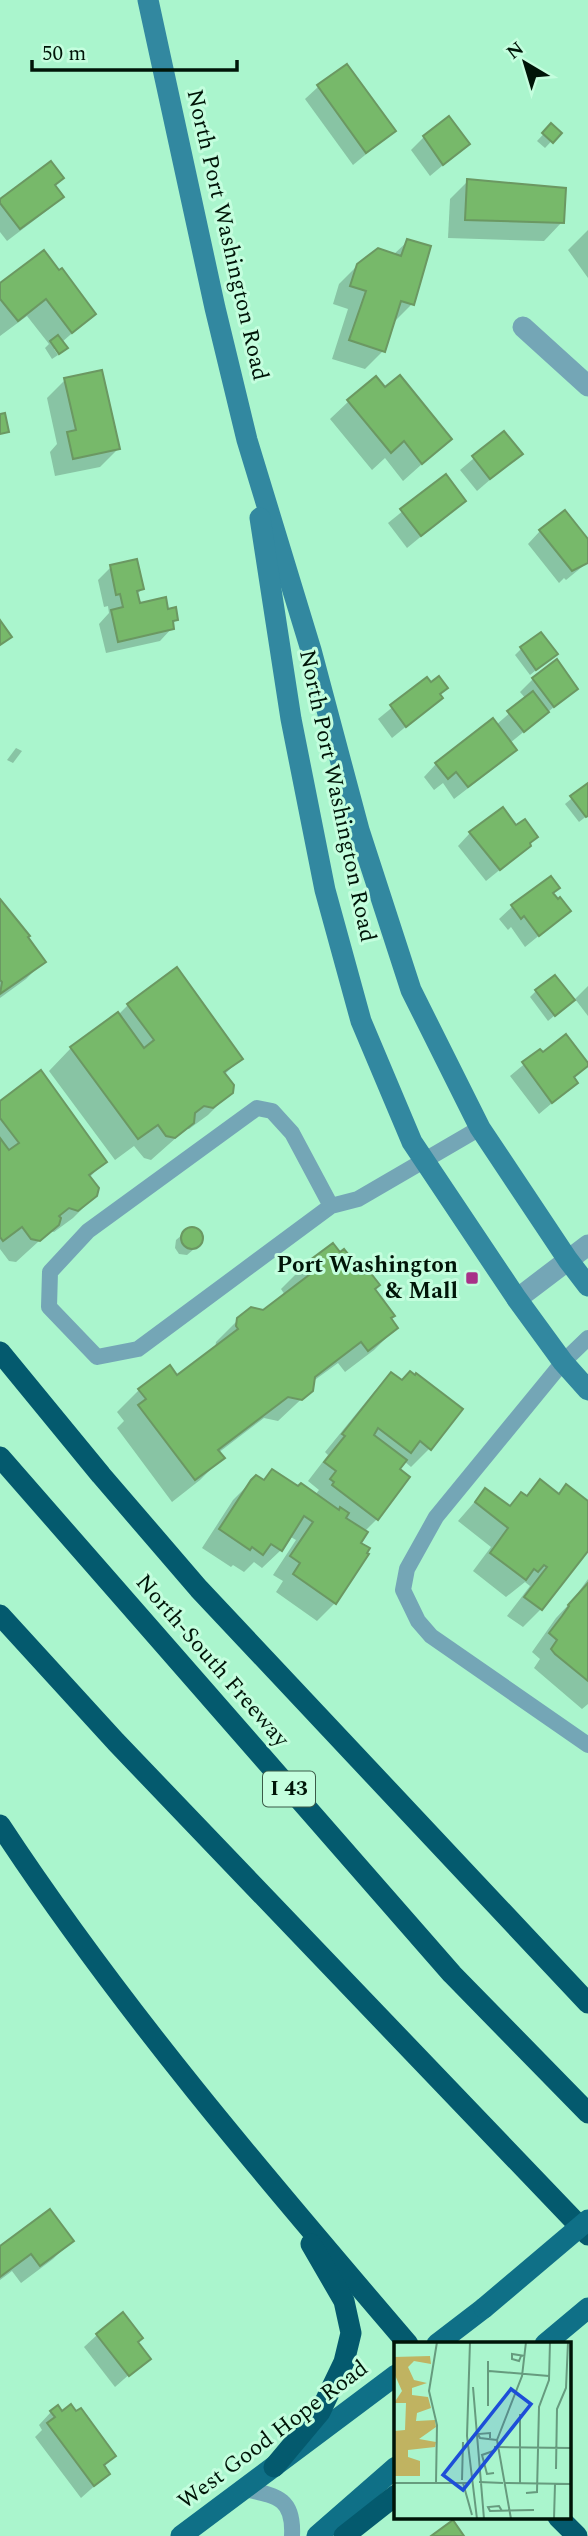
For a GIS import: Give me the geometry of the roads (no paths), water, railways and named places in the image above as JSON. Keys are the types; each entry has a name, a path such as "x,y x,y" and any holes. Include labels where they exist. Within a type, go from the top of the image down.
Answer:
{"highway":[{"path":"0,1352 199,1589 588,2003"},
{"name":"North-South Freeway","path":"0,1457 452,1974 588,2113"},
{"path":"0,1615 155,1782 588,2235"},
{"path":"0,1825 101,1970 289,2206 407,2342"},
{"path":"550,1963 588,1986"},
{"path":"274,2467 320,2412 344,2362 351,2333 344,2301 289,2206"},
{"path":"344,2536 394,2497"},
{"path":"546,2518 567,2527"}],"main road":[{"name":"North Port Washington Road","path":"148,0 215,308 247,440 311,650 359,830 411,990 480,1128 588,1286"},
{"name":"North Port Washington Road","path":"247,440 291,719 325,890 361,1021 412,1142 517,1299 563,1362 588,1390"},
{"path":"438,2342 484,2308 588,2220"},
{"path":"546,2342 588,2308"},
{"name":"West Good Hope Road","path":"181,2536 394,2377"},
{"path":"317,2536 394,2469"}],"street":[{"path":"523,327 588,386"},
{"path":"517,1299 588,1245"}],"lane":[{"path":"331,1206 292,1133 272,1111 257,1108 88,1231 50,1272 49,1307 97,1357 138,1349 331,1206 358,1199 426,1162 480,1128"},
{"path":"588,1338 563,1362 436,1517 407,1569 403,1590 418,1621 431,1636 588,1745"},
{"path":"245,2488 273,2495 284,2501 290,2511 292,2536"}],"place":[{"name":"Port Washington & Mall","path":"472,1278"}]}
